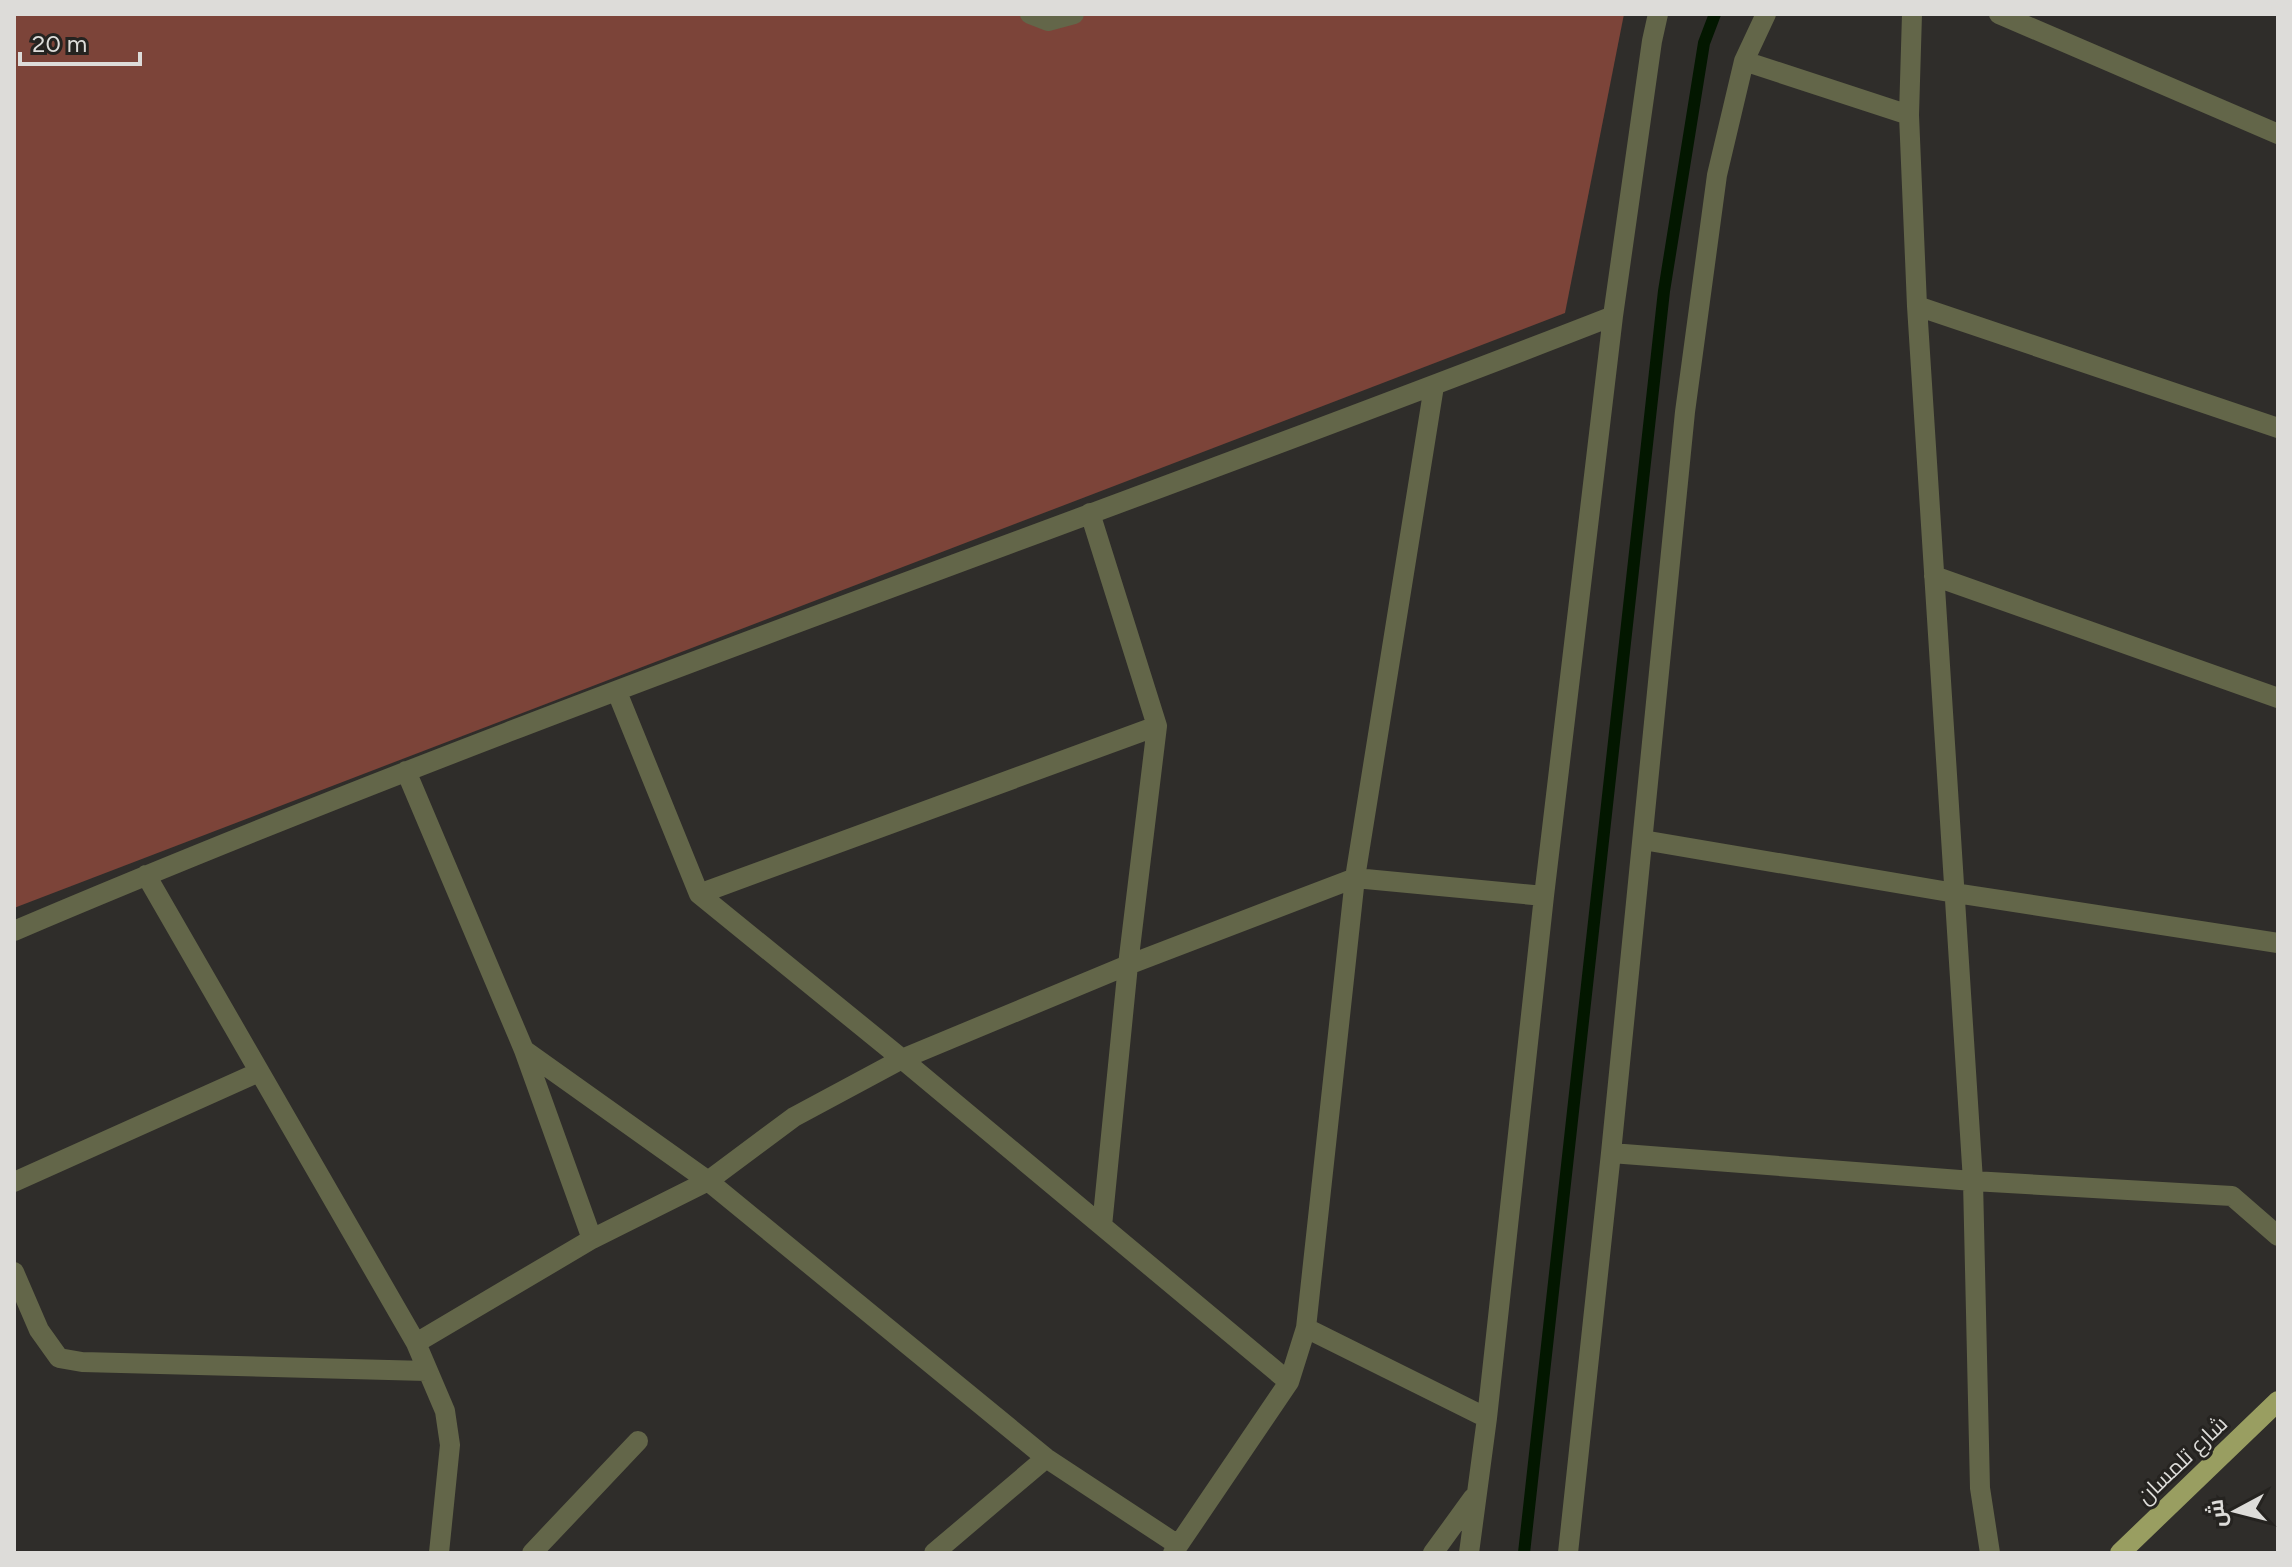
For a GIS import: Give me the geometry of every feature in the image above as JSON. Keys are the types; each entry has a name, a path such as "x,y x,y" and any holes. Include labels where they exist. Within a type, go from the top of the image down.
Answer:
{"main road":[{"name":"شارع تلمسان","path":"2120,1553 2278,1401"}],"street":[{"path":"1030,14 1048,21 1074,14"},
{"path":"1469,1553 1613,316 1658,14"},
{"path":"1568,1553 1687,396 1717,175 1744,61 1766,14"},
{"path":"1912,14 1909,115 1917,306 1973,1181 1980,1488 1990,1553"},
{"path":"1999,14 2278,134"},
{"path":"1744,61 1909,115"},
{"path":"1917,306 2278,428"},
{"path":"14,931 406,771 1613,316"},
{"path":"524,1050 708,1181 1046,1458 1175,1549 1289,1382 1306,1328 1355,878 1434,386"},
{"path":"1090,513 1157,726 1128,965 1102,1226"},
{"path":"1934,576 2278,698"},
{"path":"617,692 699,894 1289,1382"},
{"path":"699,894 1157,726"},
{"path":"406,771 524,1050 592,1239"},
{"path":"1643,840 2278,943"},
{"path":"146,875 416,1343 445,1411 450,1445 439,1553"},
{"path":"416,1343 592,1239 708,1181 794,1117 902,1059 1128,965 1355,878 1544,896"},
{"path":"14,1182 259,1072"},
{"path":"1611,1153 1973,1181 2232,1196 2278,1236"},
{"path":"14,1272 39,1330 59,1358 82,1362 427,1371"},
{"path":"1306,1328 1487,1418"},
{"path":"532,1553 638,1441"},
{"path":"934,1553 1046,1458"},
{"path":"1433,1553 1475,1496"}],"shaded area":[{"path":"14,14 1624,14 1565,313 14,908"}],"waterway":[{"path":"1524,1553 1664,291 1704,43 1715,14"}]}
